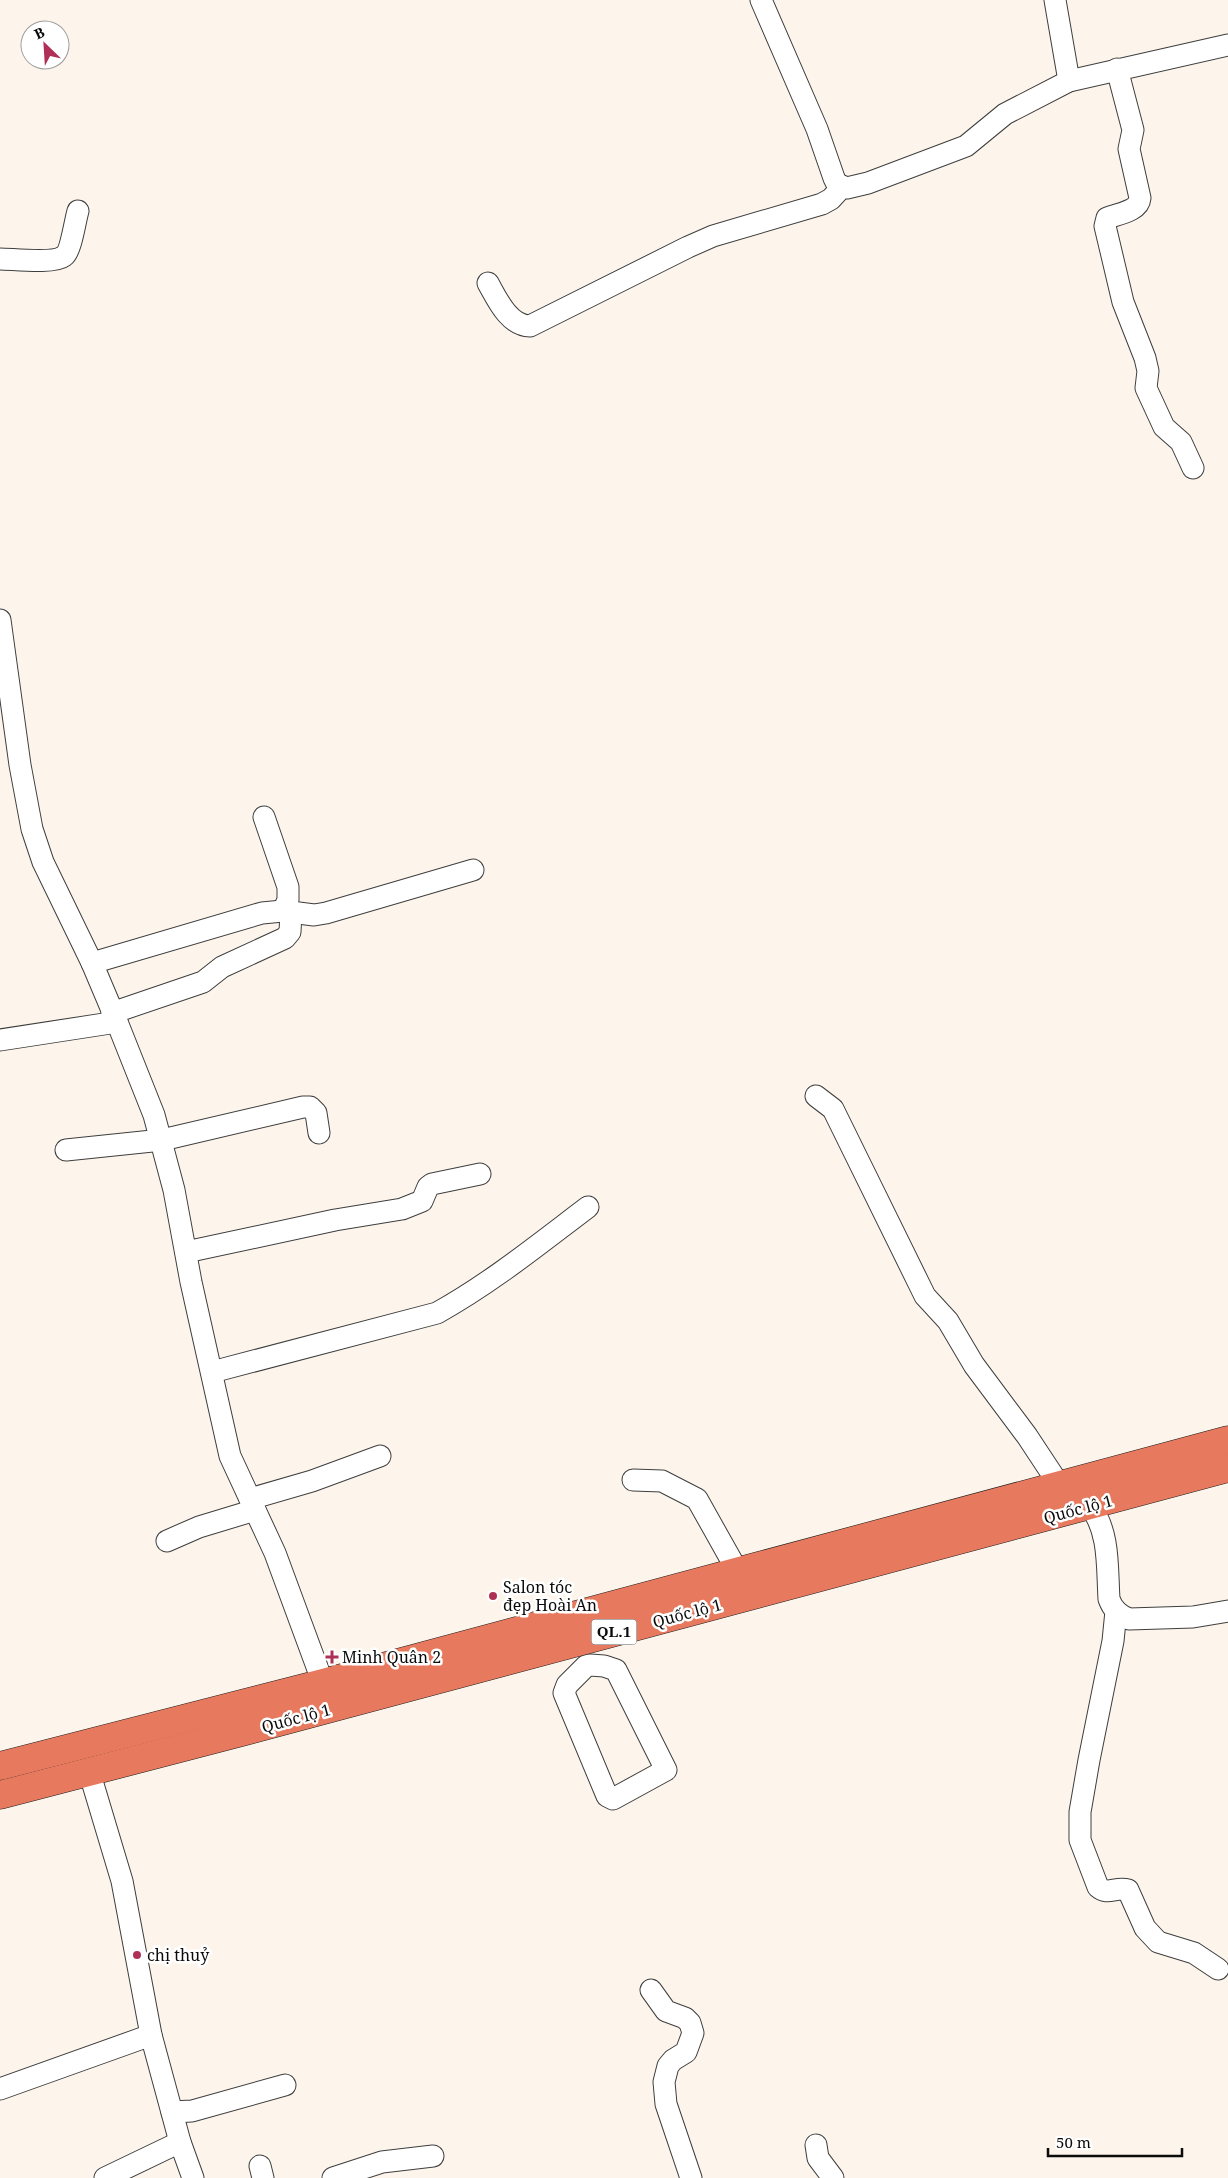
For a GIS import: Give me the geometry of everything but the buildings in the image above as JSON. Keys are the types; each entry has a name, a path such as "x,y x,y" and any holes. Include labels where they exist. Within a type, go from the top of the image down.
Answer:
{"highway":[{"name":"Quốc lộ 1","path":"0,1766 738,1572 1228,1440"},
{"name":"Quốc lộ 1","path":"0,1795 581,1654 1090,1506 1228,1468"}],"street":[{"path":"761,0 817,129 834,178 838,184 847,188 868,183 966,146 1005,114 1069,82 1117,69 1228,45"},
{"path":"1055,0 1069,82"},
{"path":"1117,69 1133,130 1129,149 1140,203 1135,208 1107,218 1105,226 1123,302 1145,358 1148,370 1146,388 1164,427 1181,442 1192,468"},
{"path":"488,283 505,313 525,326 530,326 713,236 828,202 842,186"},
{"path":"0,259 38,260 58,259 65,256 69,249 78,211"},
{"path":"0,620 20,766 32,829 44,862 92,963 115,1017 141,1080 162,1140 174,1190 191,1282 212,1372 219,1416 230,1456 281,1568 322,1682"},
{"path":"0,1040 115,1017 203,982 222,968 285,938 290,932 287,911 288,886 264,817"},
{"path":"92,963 251,916 287,911 314,915 326,913 473,870"},
{"path":"816,1096 833,1109 925,1296 948,1321 974,1365 1028,1436 1060,1486"},
{"path":"66,1150 162,1140 303,1107 310,1107 316,1113 319,1134"},
{"path":"186,1252 335,1220 402,1209 422,1201 428,1187 432,1184 480,1174"},
{"path":"212,1372 437,1313 490,1280 588,1207"},
{"path":"167,1541 199,1526 380,1456"},
{"path":"633,1480 662,1481 697,1499 738,1572"},
{"path":"1090,1506 1097,1514 1103,1529 1109,1599 1116,1611 1130,1619 1193,1617 1228,1611"},
{"path":"1116,1611 1113,1641 1080,1812 1080,1840 1098,1887 1102,1891 1109,1892 1122,1888 1128,1890 1145,1928 1158,1942 1194,1953 1218,1969"},
{"path":"581,1654 616,1670 666,1770 613,1799 607,1796 564,1693 581,1654"},
{"path":"89,1772 122,1881 151,2035 180,2142 193,2178"},
{"path":"651,1990 666,2012 685,2018 690,2023 693,2033 686,2052 673,2060 668,2066 664,2082 666,2104 691,2178"},
{"path":"0,2089 151,2035"},
{"path":"172,2112 192,2111 285,2085"},
{"path":"105,2178 180,2142"},
{"path":"816,2145 818,2158 832,2178"},
{"path":"333,2178 382,2162 433,2156"}],"place":[{"name":"Salon tóc đẹp Hoài An","path":"493,1596"},
{"name":"Minh Quân 2","path":"332,1657"},
{"name":"chị thuỷ","path":"137,1955"}]}
